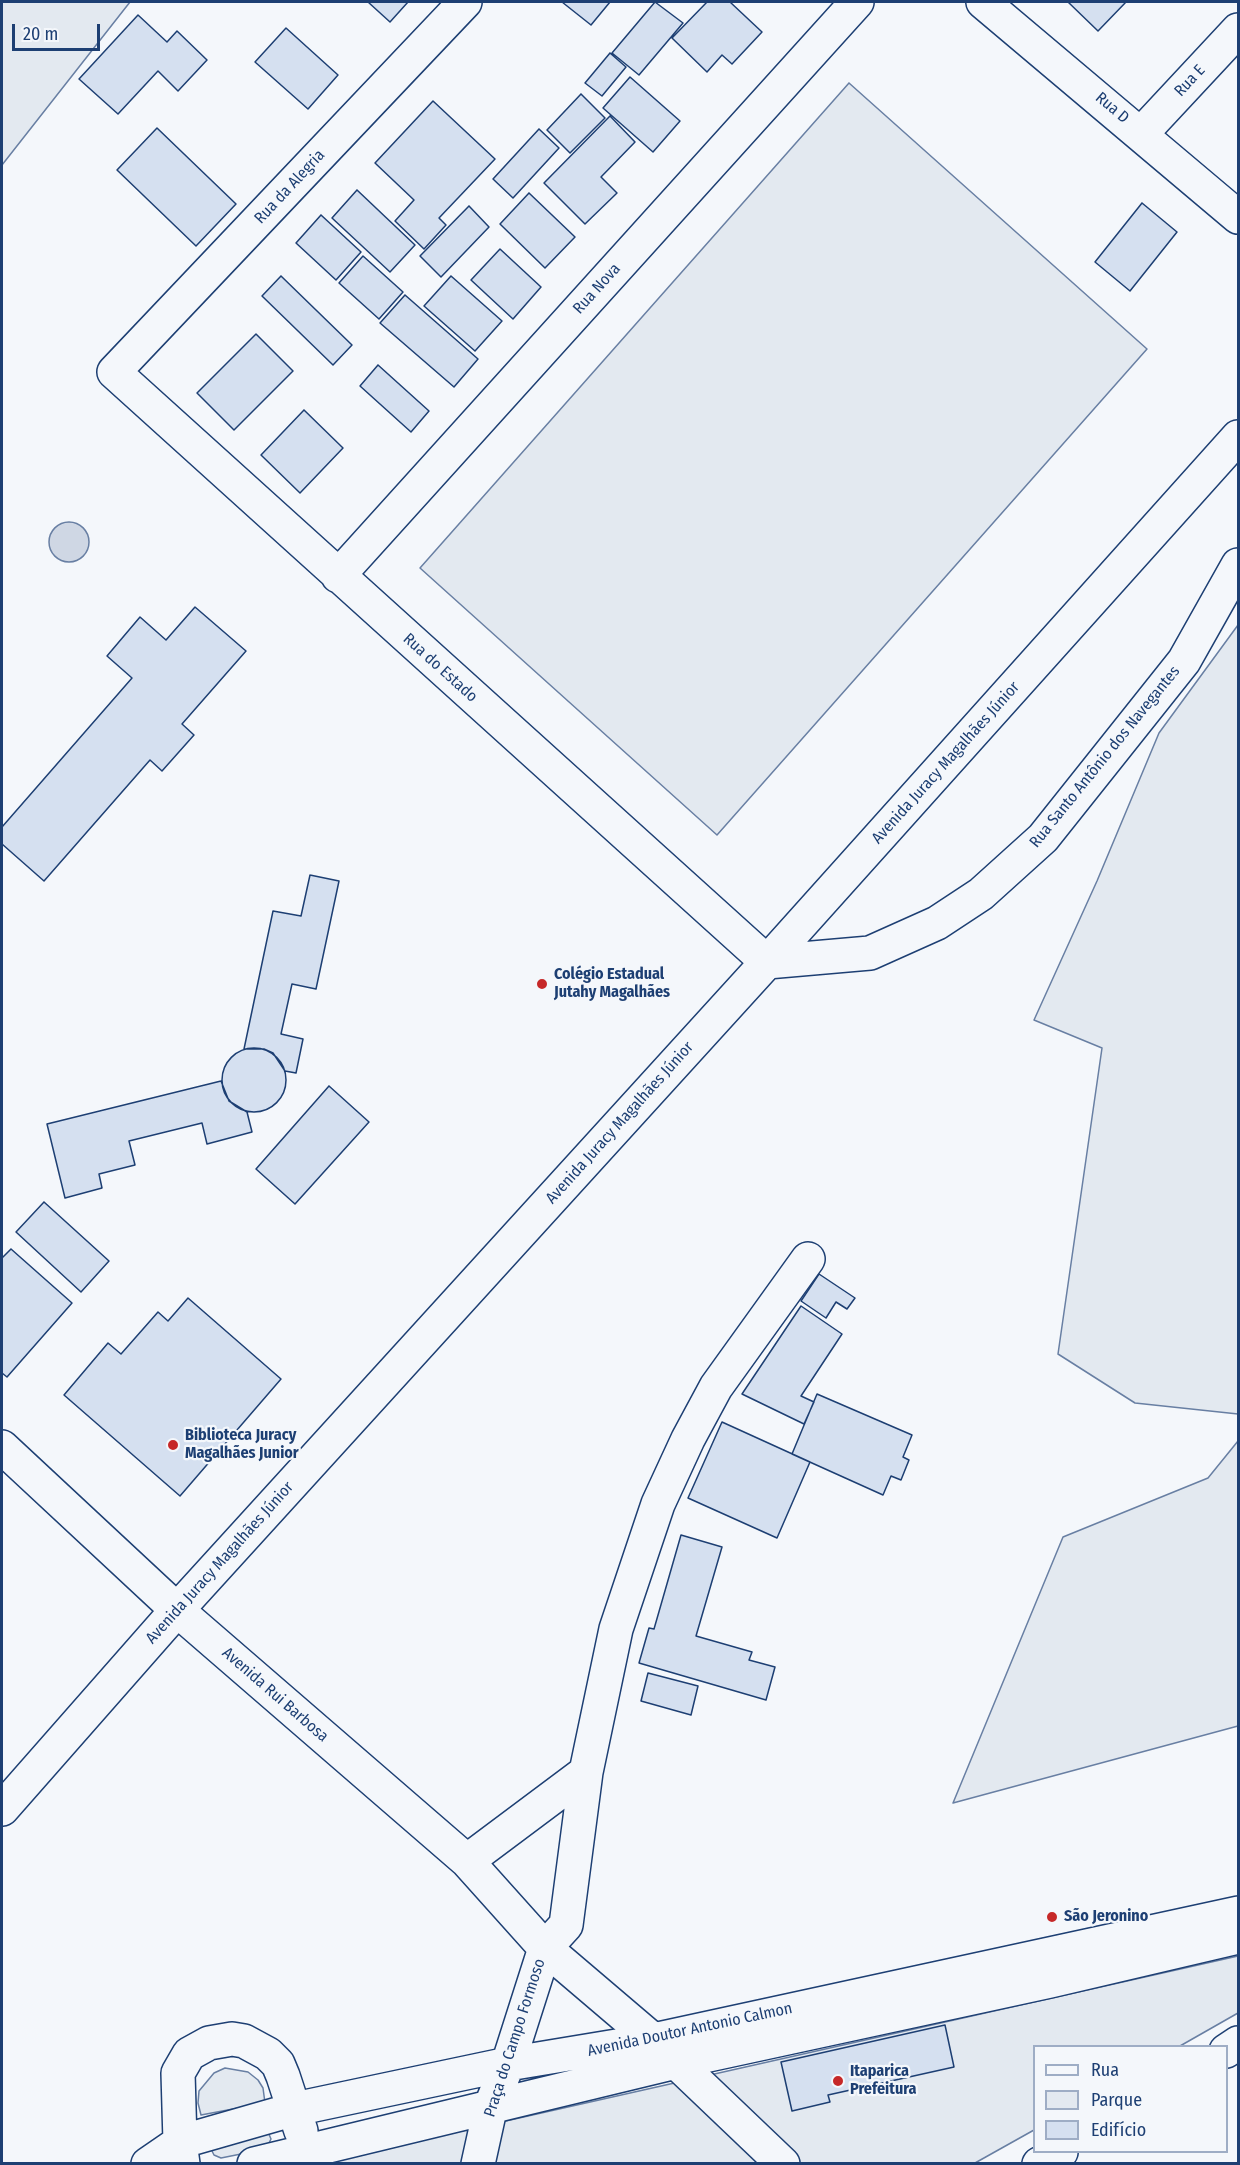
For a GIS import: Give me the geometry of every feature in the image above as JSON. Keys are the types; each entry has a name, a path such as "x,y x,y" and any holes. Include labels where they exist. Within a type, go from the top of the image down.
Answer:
{"street":[{"name":"Rua da Alegria","path":"114,372 465,2"},
{"name":"Rua Nova","path":"338,576 857,2"},
{"name":"Rua D","path":"983,2 1142,133 1239,217"},
{"name":"Rua E","path":"1142,133 1239,30"},
{"name":"Rua do Estado","path":"114,372 767,962"},
{"name":"Avenida Juracy Magalhães Júnior","path":"2,1809 177,1610 767,962 1239,438"},
{"name":"Rua Santo Antônio dos Navegantes","path":"767,962 870,952 937,923 981,894 1043,838 1184,661 1239,565"},
{"path":"545,1948 566,1925 586,1772 616,1629 658,1504 688,1439 716,1387 808,1259"},
{"name":"Avenida Rui Barbosa","path":"2,1447 177,1610 467,1861 545,1948 664,2051 783,2163"},
{"path":"467,1861 586,1772"},
{"name":"Avenida Doutor Antonio Calmon","path":"1048,1968 1239,1913"},
{"name":"Avenida Doutor Antonio Calmon","path":"254,2163 491,2105 664,2051 1048,1968 1239,1937"},
{"name":"Praça do Campo Formoso","path":"478,2163 491,2105 508,2064 545,1948"},
{"path":"182,2153 178,2073 189,2054 209,2043 232,2038 244,2041 268,2054 278,2064 295,2109 306,2150"},
{"name":"Avenida Doutor Antonio Calmon","path":"148,2163 182,2153 295,2109 508,2064 664,2051"},
{"path":"1039,2163 1057,2153"}],"green space":[{"path":"2,2 130,2 2,165"},
{"path":"849,83 1147,349 717,835 420,568"},
{"path":"1238,625 1238,1414 1135,1403 1058,1354 1102,1048 1034,1020 1097,881 1159,733"},
{"path":"1238,1441 1238,1726 953,1803 1063,1537 1208,1478"},
{"path":"1238,1956 1238,2013 1182,2045 1033,2045 1033,2131 975,2163 315,2164"},
{"path":"225,2068 248,2072 258,2080 263,2088 265,2103 201,2115 198,2103 199,2091 214,2073"},
{"path":"268,2132 271,2139 266,2149 221,2158 214,2155 211,2149"}],"shaded area":[{"path":"69,522 77,523 83,528 88,534 88,550 83,556 77,561 69,562 61,561 55,556 50,550 49,542 50,534 55,528 61,523"}],"building":[{"path":"368,2 408,2 390,22"},
{"path":"562,2 610,2 591,25"},
{"path":"655,2 683,23 639,75 612,53"},
{"path":"707,2 730,2 762,32 732,64 722,55 707,72 672,38"},
{"path":"1068,2 1126,2 1098,31"},
{"path":"138,15 167,42 177,31 207,60 178,91 158,71 118,114 79,79"},
{"path":"286,28 338,75 308,109 255,62"},
{"path":"610,53 626,67 602,96 585,83"},
{"path":"630,77 680,121 653,152 603,108"},
{"path":"581,94 605,118 570,153 547,130"},
{"path":"433,101 495,159 439,218 446,225 424,249 395,221 414,200 375,163"},
{"path":"610,116 635,142 601,177 617,193 585,224 544,183"},
{"path":"157,128 236,204 196,246 117,170"},
{"path":"539,129 559,148 513,198 493,179"},
{"path":"357,190 415,245 390,272 332,218"},
{"path":"529,193 575,237 545,268 500,224"},
{"path":"1142,203 1177,232 1130,291 1095,262"},
{"path":"469,206 489,227 441,277 420,256"},
{"path":"321,215 361,252 336,280 296,243"},
{"path":"500,249 541,287 513,319 471,280"},
{"path":"363,256 403,292 379,319 339,283"},
{"path":"281,276 352,345 333,365 262,296"},
{"path":"451,276 502,321 475,351 424,306"},
{"path":"405,295 478,359 454,387 380,323"},
{"path":"256,334 293,371 234,430 197,393"},
{"path":"378,365 429,411 411,432 360,386"},
{"path":"304,410 343,448 300,493 261,455"},
{"path":"195,607 246,651 182,724 194,735 162,771 150,760 44,881 2,844 2,827 132,678 107,656 140,617 166,640"},
{"path":"310,875 339,881 316,989 292,984 281,1034 303,1039 296,1073 285,1071 273,1053 264,1049 244,1049 273,911 301,916"},
{"path":"248,1048 260,1048 277,1057 284,1068 286,1080 284,1092 277,1103 260,1112 248,1112 236,1107 227,1098 222,1086 222,1074 227,1062 236,1053"},
{"path":"221,1081 229,1101 247,1112 252,1132 207,1144 202,1123 129,1141 135,1165 99,1174 102,1188 65,1198 47,1124"},
{"path":"329,1086 369,1122 295,1204 256,1169"},
{"path":"44,1202 109,1261 81,1292 16,1232"},
{"path":"11,1249 72,1303 7,1377 2,1373 2,1258"},
{"path":"819,1274 855,1298 847,1309 836,1302 826,1318 801,1301"},
{"name":"Biblioteca Juracy Magalhães Junior","path":"188,1298 281,1379 180,1496 64,1395 108,1343 121,1354 158,1312 168,1321"},
{"path":"801,1306 842,1334 801,1396 814,1402 804,1424 742,1394"},
{"path":"817,1394 912,1435 903,1457 909,1460 901,1480 891,1476 883,1495 792,1454"},
{"path":"722,1422 810,1462 777,1538 688,1498"},
{"path":"681,1535 722,1547 696,1636 752,1652 749,1660 775,1667 766,1700 639,1663 649,1628 654,1629"},
{"path":"648,1673 698,1686 691,1715 641,1701"},
{"name":"Itaparica Prefeitura","path":"945,2025 954,2067 828,2095 830,2102 792,2111 781,2062"}],"place":[{"name":"Colégio Estadual Jutahy Magalhães","path":"542,984"},
{"name":"Biblioteca Juracy Magalhães Junior","path":"173,1445"},
{"name":"São Jeronino","path":"1052,1917"},
{"name":"Itaparica Prefeitura","path":"838,2081"}]}
